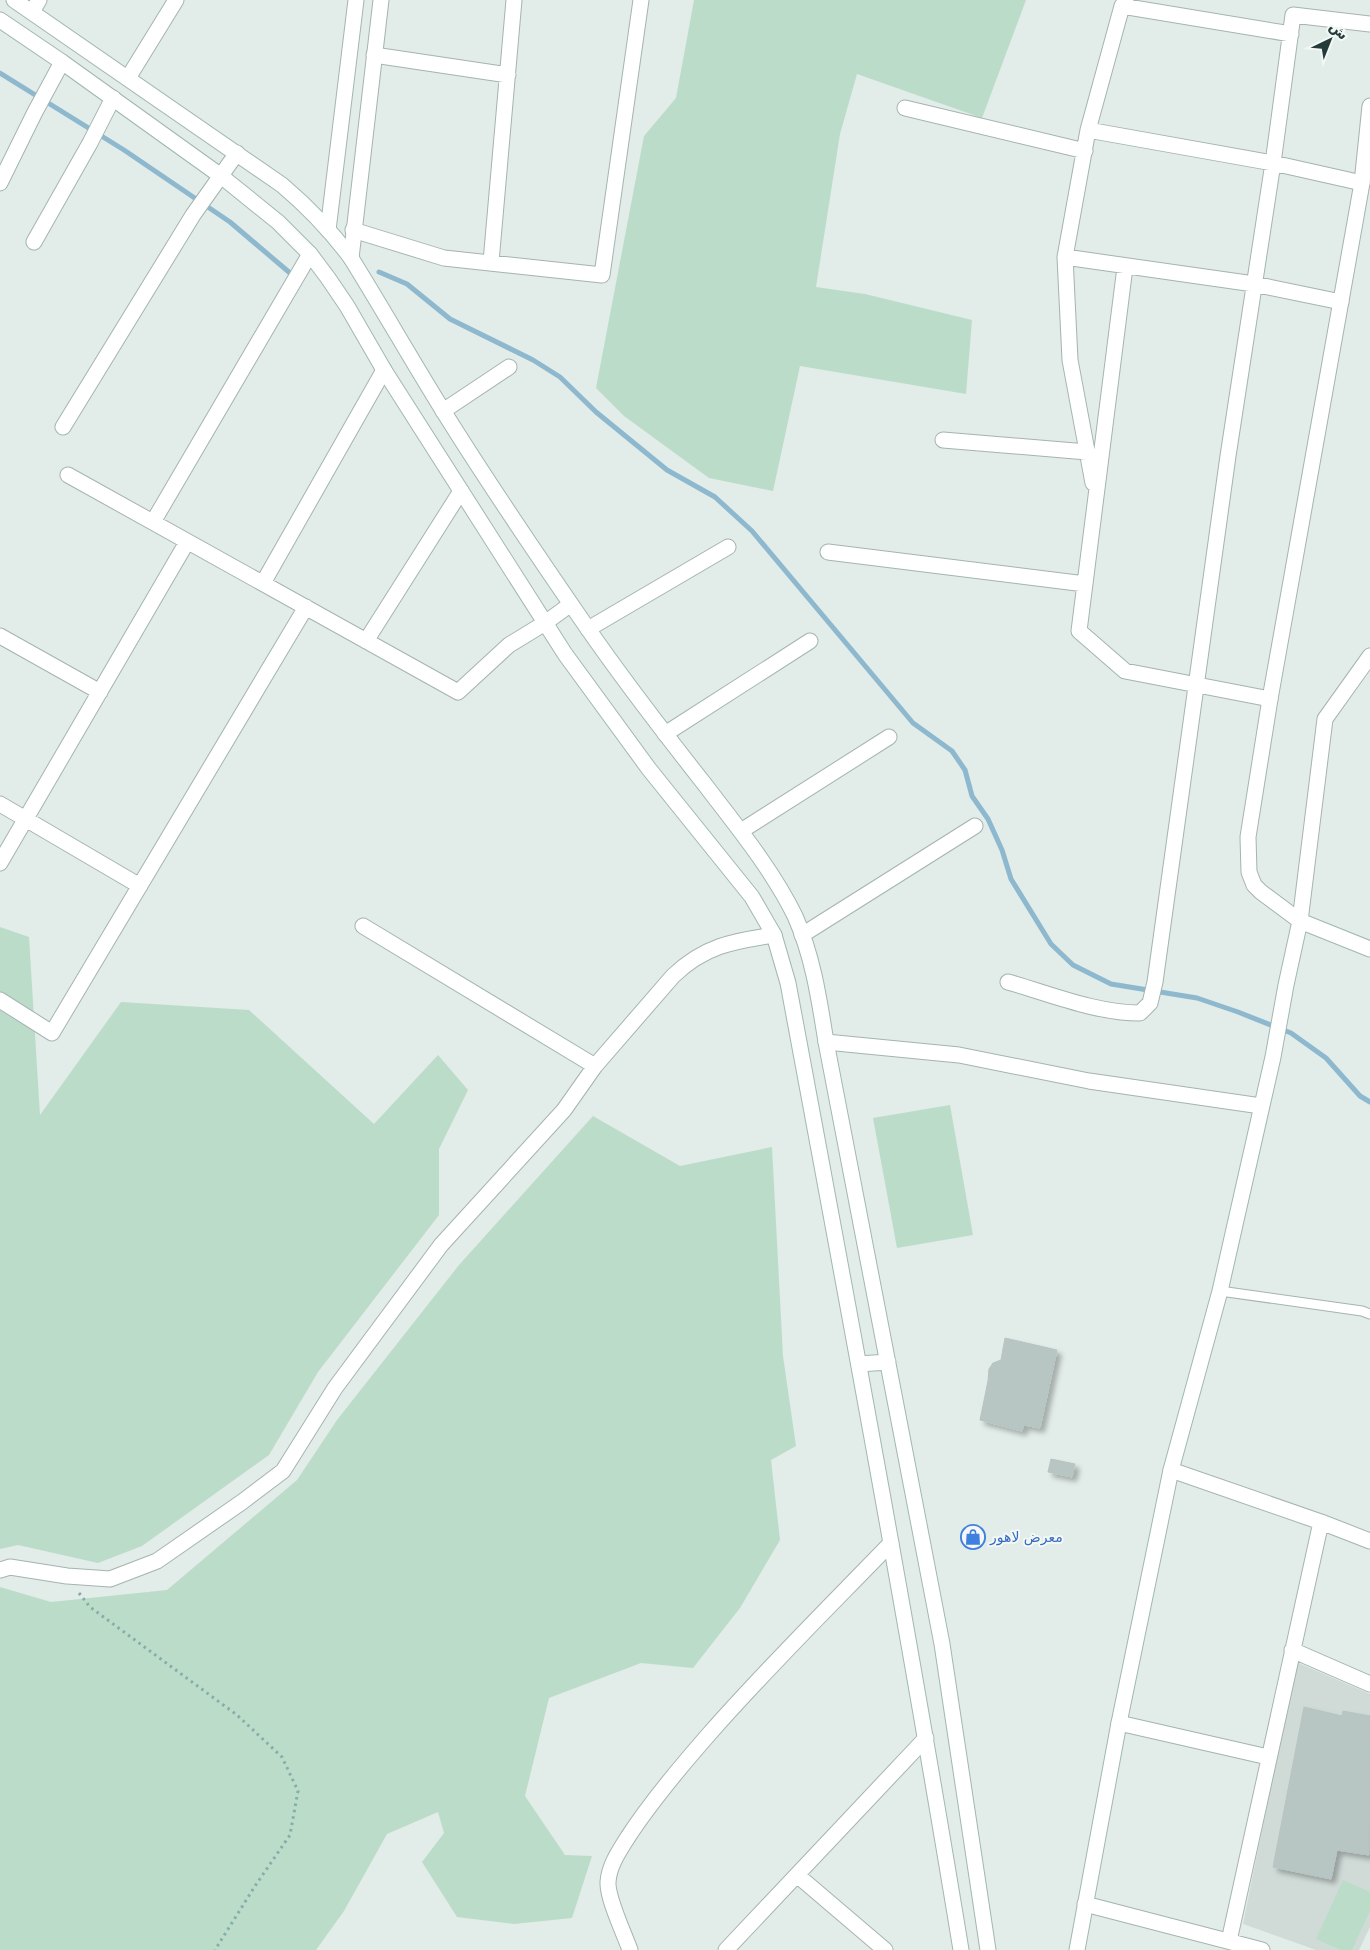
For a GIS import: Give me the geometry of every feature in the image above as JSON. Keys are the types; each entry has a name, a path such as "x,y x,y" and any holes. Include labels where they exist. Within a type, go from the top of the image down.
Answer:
{"street":[{"path":"14,0 35,6 128,78 282,185 310,210 328,230 351,258 443,411 571,604 665,734 740,831 779,888 794,916 812,960 817,981 826,1042 942,1644 988,1950"},
{"path":"128,78 176,0"},
{"path":"328,230 356,0"},
{"path":"351,258 381,0"},
{"path":"491,262 514,0"},
{"path":"353,230 444,258 602,275 640,0"},
{"path":"1095,497 1070,360 1065,257 1088,130 1124,3 1291,34"},
{"path":"355,15 378,18"},
{"path":"1008,982 1122,1013 1140,1013 1150,1003 1155,982 1293,16 1370,24"},
{"path":"0,20 221,176 278,222 310,254 346,306 384,370 545,623 649,769 752,897 774,935 788,983 859,1364 926,1738 961,1950"},
{"path":"374,55 508,75"},
{"path":"0,184 47,88 62,62"},
{"path":"34,242 113,98"},
{"path":"1370,106 1362,184 1270,699 1248,837 1249,872 1254,885 1261,892 1300,921 1370,949"},
{"path":"905,108 1085,151"},
{"path":"1088,130 1273,163 1362,184"},
{"path":"63,427 193,215 237,153"},
{"path":"153,522 310,254"},
{"path":"1065,257 1254,284 1341,302"},
{"path":"1126,267 1095,497 1080,631 1125,671 1270,699"},
{"path":"443,411 509,366"},
{"path":"263,584 384,370"},
{"path":"943,440 1087,452"},
{"path":"68,475 458,692 509,645 545,623 571,604"},
{"path":"366,641 461,491"},
{"path":"0,863 187,542"},
{"path":"588,629 728,547"},
{"path":"828,552 1085,584"},
{"path":"0,1000 52,1033 306,607"},
{"path":"0,636 100,692"},
{"path":"665,734 810,641"},
{"path":"1077,1950 1119,1723 1170,1470 1220,1291 1273,1058 1300,921 1325,719 1370,656"},
{"path":"740,831 889,737"},
{"path":"0,804 140,886"},
{"path":"802,934 975,826"},
{"path":"362,926 595,1066"},
{"path":"0,1570 10,1567 67,1576 110,1579 157,1561 242,1502 283,1470 335,1388 441,1245 564,1110 595,1066 673,976 687,963 714,947 745,939 774,935"},
{"path":"826,1042 959,1055 1089,1081 1261,1106"},
{"path":"859,1364 888,1362"},
{"path":"1170,1470 1321,1522 1370,1542"},
{"path":"1229,1941 1321,1522"},
{"path":"630,1950 611,1897 608,1882 615,1859 641,1817 686,1761 736,1704 891,1543"},
{"path":"1292,1650 1370,1684"},
{"path":"1119,1723 1268,1757"},
{"path":"726,1950 926,1738"},
{"path":"797,1876 885,1950"},
{"path":"1085,1904 1262,1950"}],"lane":[{"path":"1220,1291 1362,1311 1370,1314"}],"path":[{"path":"67,1576 90,1607 237,1715 282,1757 298,1791 290,1835 215,1950"}],"shaded area":[{"path":"1296,1662 1370,1694 1370,1927 1359,1950 1316,1950 1243,1924"}],"green space":[{"path":"694,0 1026,0 982,118 857,74 840,134 816,287 865,294 972,320 966,394 800,366 773,491 709,478 624,416 596,388 644,136 676,98"},
{"path":"0,927 29,937 40,1115 121,1002 249,1010 374,1124 438,1055 468,1090 439,1149 439,1215 318,1372 269,1455 142,1546 98,1563 18,1545 0,1549"},
{"path":"950,1105 973,1235 897,1248 873,1118"},
{"path":"593,1116 680,1166 772,1147 783,1356 796,1446 771,1460 780,1540 740,1608 693,1668 641,1663 549,1698 525,1796 565,1855 592,1856 572,1918 514,1924 457,1917 422,1862 444,1833 438,1812 387,1834 344,1911 316,1950 0,1950 0,1587 51,1602 167,1590 297,1480 337,1420 459,1265"},
{"path":"1343,1880 1370,1892 1370,1911 1352,1950 1341,1950 1316,1939"}],"building":[{"path":"1005,1338 1057,1350 1040,1428 1024,1425 1022,1431 980,1420 989,1369 993,1363 1001,1360"},
{"path":"1051,1459 1075,1464 1072,1477 1048,1472"},
{"path":"1304,1707 1342,1716 1343,1711 1370,1716 1369,1855 1337,1850 1331,1879 1273,1867"}],"waterway":[{"path":"0,73 124,150 230,222 290,273"},
{"path":"379,272 407,284 450,319 533,360 560,377 596,412 667,470 715,497 752,531 913,723 952,751 965,770 972,796 988,819 1002,850 1011,879 1051,944 1073,965 1111,984 1197,998 1291,1033 1326,1058 1360,1096 1370,1102"}],"place":[{"name":"معرض لاهور","path":"973,1537"}]}
